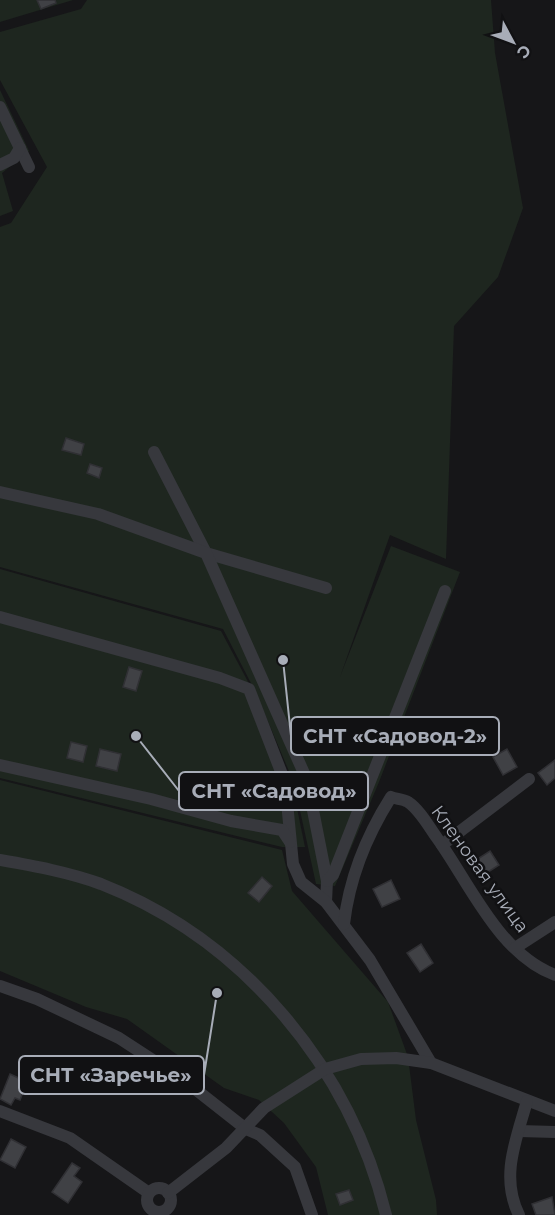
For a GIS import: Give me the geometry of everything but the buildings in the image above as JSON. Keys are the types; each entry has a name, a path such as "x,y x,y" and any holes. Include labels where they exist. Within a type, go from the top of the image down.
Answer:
{"street":[{"path":"0,107 29,167"},
{"path":"0,165 14,158 20,148"},
{"path":"154,452 206,553 307,780 327,881 326,902"},
{"path":"0,492 98,514 206,553 326,588"},
{"path":"327,881 333,876 445,591"},
{"path":"0,617 220,678 249,689 285,782 293,864 301,882 326,902 370,960 431,1063"},
{"path":"0,765 118,791 231,821 282,830 291,843"},
{"path":"442,845 529,779"},
{"name":"Кленовая улица","path":"344,924 346,903 366,846 391,797 408,802 442,845 498,929 515,948 538,969 555,975"},
{"path":"0,860 73,875 102,885 158,911 222,956 272,1000 325,1069 359,1134 378,1184 386,1215"},
{"path":"515,948 555,922"},
{"path":"0,986 37,999 119,1038 185,1081 246,1129 260,1135 295,1167 312,1215"},
{"path":"168,1193 246,1129 264,1108 325,1069 376,1057 431,1063 555,1111"},
{"path":"519,1215 511,1198 509,1162 527,1101"},
{"path":"0,1111 70,1138 149,1193"},
{"path":"519,1131 555,1132"},
{"path":"158,1188 168,1193 170,1204 167,1213 150,1208 147,1201 149,1193 158,1188"},
{"path":"138,1215 150,1208"}],"shaded area":[{"path":"0,0 73,0 0,22"},
{"path":"87,0 491,0 495,53 523,208 498,277 454,326 446,559 390,535 340,677 391,546 460,572 379,782 335,886 316,884 294,783 255,691 223,629 0,567 0,227 11,223 47,167 0,80 0,32 81,9"},
{"path":"0,90 29,151 2,173 13,211 0,216"},
{"path":"0,569 221,631 254,693 292,784 305,847 282,847 0,778"},
{"path":"0,780 282,850 292,891 388,1002 408,1057 416,1120 436,1200 437,1215 328,1215 316,1167 284,1123 259,1100 224,1088 127,1019 86,1007 0,971"}],"place":[{"name":"СНТ «Садовод-2»","path":"283,660"},
{"name":"СНТ «Садовод»","path":"136,736"},
{"name":"СНТ «Заречье»","path":"217,993"}]}
